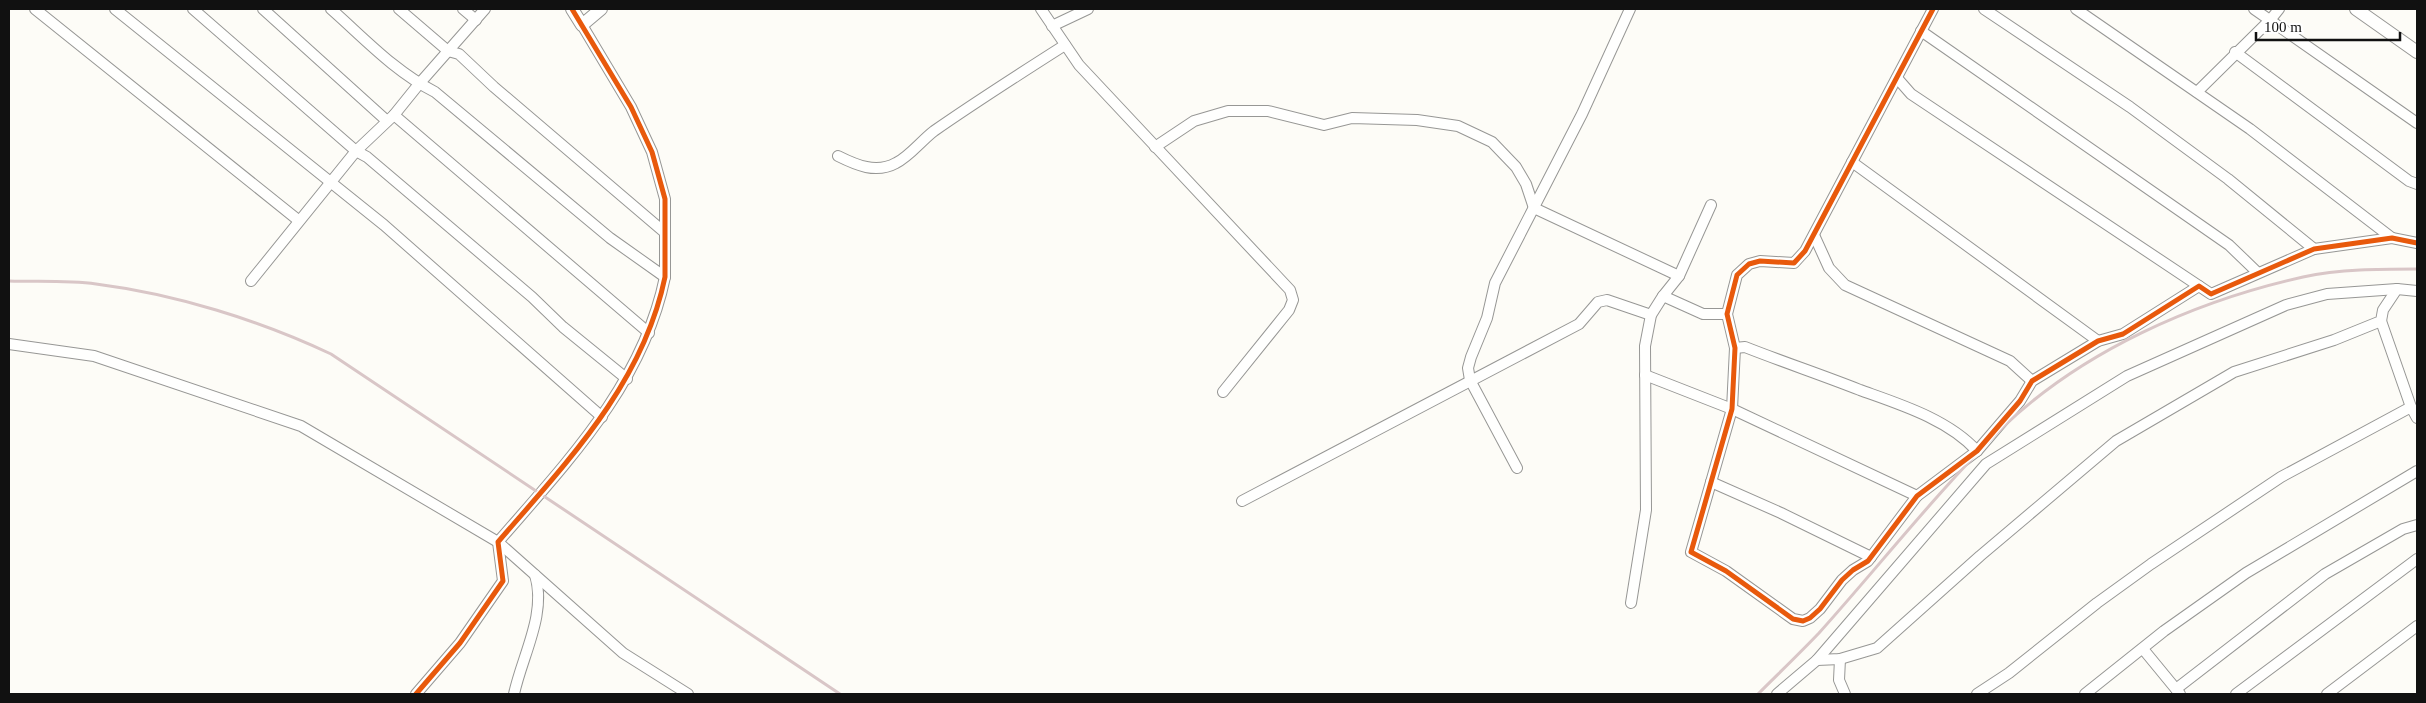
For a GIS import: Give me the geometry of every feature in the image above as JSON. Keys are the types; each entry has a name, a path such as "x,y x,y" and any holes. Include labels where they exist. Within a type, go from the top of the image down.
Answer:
{"street":[{"path":"35,9 298,220"},
{"path":"115,9 384,225 602,417"},
{"path":"193,9 356,151 367,157 429,208 532,297 563,327 627,379"},
{"path":"263,9 649,333"},
{"path":"331,9 387,60 419,84 434,92 610,238 665,277"},
{"path":"399,9 448,52 459,54 494,87 663,231"},
{"path":"463,9 476,20"},
{"path":"251,281 298,220 356,151 391,118 485,9"},
{"path":"416,694 460,643 503,580 498,542 602,417 627,379 649,333 665,277 664,199 652,152 631,106 572,9"},
{"path":"582,25 601,9"},
{"path":"1041,9 1079,65 1290,290 1293,300 1289,310 1223,392"},
{"path":"1052,26 1088,9"},
{"path":"1517,468 1470,380 1468,368 1487,318 1494,282 1582,114 1630,9"},
{"path":"1933,9 1805,251 1794,263 1770,260 1749,264 1737,275 1727,314 1735,348 1732,409 1692,552 1726,571 1793,619 1803,621 1810,618 1820,610 1842,580 1871,557 1917,496 1977,451 2020,401 2032,381 2098,341 2123,334 2199,286"},
{"path":"1984,9 2130,107 2228,179 2314,249"},
{"path":"2076,9 2250,129 2392,238"},
{"path":"2254,9 2271,19 2417,123"},
{"path":"2197,92 2279,9"},
{"path":"2356,9 2417,52"},
{"path":"1921,31 2229,245 2257,272"},
{"path":"838,156 872,169 896,163 925,138 1065,44"},
{"path":"2235,52 2408,181 2417,184"},
{"path":"1897,78 1912,94 2211,294 2257,272 2314,249 2392,238 2417,244"},
{"path":"1155,146 1194,121 1228,111 1268,111 1324,125 1352,118 1417,120 1458,126 1492,142 1516,167 1526,184 1534,208 1680,276"},
{"path":"1852,162 2098,341"},
{"path":"1631,603 1646,510 1645,346 1651,315 1662,296 1680,276 1711,205"},
{"path":"1814,235 1829,268 1845,285 2010,361 2032,381"},
{"path":"1778,694 1817,660 1986,464 2127,376 2286,305 2327,294 2397,290 2417,291"},
{"path":"2397,290 2383,310 2381,321 2411,407 2417,418"},
{"path":"1662,296 1703,314 1727,314"},
{"path":"1242,501 1579,324 1598,302 1607,300 1651,315"},
{"path":"1817,660 1840,659 1877,648 1980,556 2116,441 2234,372 2334,340 2381,321"},
{"path":"9,344 94,356 301,426 498,542 623,653 688,694"},
{"path":"1735,348 1745,348 1892,402 1937,422 1970,444 1977,451"},
{"path":"1645,375 1732,409 1917,496"},
{"path":"1977,694 2009,673 2097,603 2151,564 2280,477 2411,407"},
{"path":"2085,694 2164,631 2246,574 2417,471"},
{"path":"1711,482 1782,513 1871,557"},
{"path":"2143,649 2178,692 2325,574 2403,529 2417,525"},
{"path":"2236,694 2417,558"},
{"path":"514,694 529,645 537,606 538,586 535,575"},
{"path":"2327,694 2417,626"},
{"path":"1840,659 1839,680 1844,694"}],"railway":[{"path":"1758,694 1819,633 1978,452 2033,400 2068,375 2104,353 2181,315 2262,287 2331,272 2417,269"},
{"path":"9,281 85,283 156,294 246,320 331,354 840,694"}],"cycle path":[{"path":"416,694 460,643 503,581 498,542 575,451 621,387 639,352 654,316 665,277 665,199 652,152 631,107 572,9"},
{"path":"1933,9 1805,251 1794,263 1760,261 1749,264 1737,275 1727,314 1735,348 1732,409 1691,552 1726,571 1793,619 1803,621 1810,618 1820,609 1842,580 1853,570 1868,561 1917,496 1977,451 2020,401 2032,381 2098,341 2123,334 2199,286 2211,294 2314,249 2392,238 2417,243"}]}
